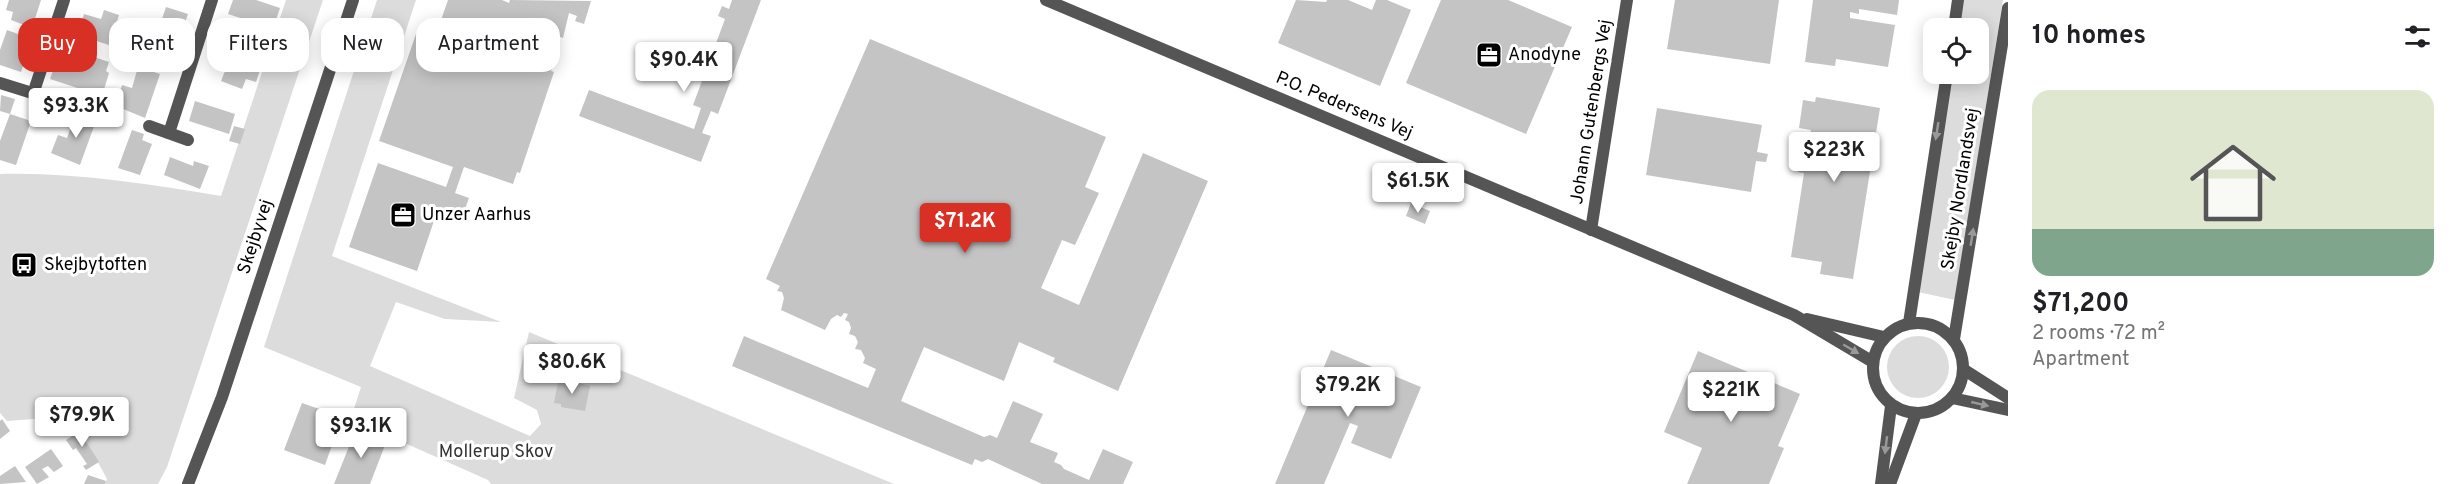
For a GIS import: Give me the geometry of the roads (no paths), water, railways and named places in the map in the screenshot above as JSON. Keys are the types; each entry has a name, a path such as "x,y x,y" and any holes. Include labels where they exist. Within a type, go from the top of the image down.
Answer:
{"street":[{"path":"0,83 39,95 63,0"},
{"path":"169,133 212,0"},
{"name":"Skejbyvej","path":"188,484 222,397 353,0"},
{"name":"P.O. Pedersens Vej","path":"1047,0 1794,315 1873,362"},
{"name":"Johann Gutenbergs Vej","path":"1591,230 1627,0"},
{"path":"1955,18 1958,0"},
{"name":"Skejby Nordlandsvej","path":"1954,339 2008,8"},
{"name":"Skejby Nordlandsvej","path":"1909,323 1945,84"},
{"path":"149,126 188,140"},
{"name":"P.O. Pedersens Vej","path":"1794,315 1884,337"},
{"path":"1922,322 1945,330 1954,339 1961,353 1963,369 1960,383 1952,398 1942,407 1916,414 1903,412 1891,406 1876,386 1873,374 1873,362 1884,337 1895,328 1909,323 1922,322"},
{"path":"1963,369 2008,398"},
{"path":"1952,398 2008,410"},
{"path":"1881,484 1891,406"},
{"path":"1890,484 1916,414"}],"place":[{"name":"Anodyne","path":"1489,55"},
{"name":"Unzer Aarhus","path":"403,215"},
{"name":"Skejbytoften","path":"24,265"}],"park label":[{"name":"Mollerup Skov","path":"496,452"}]}
